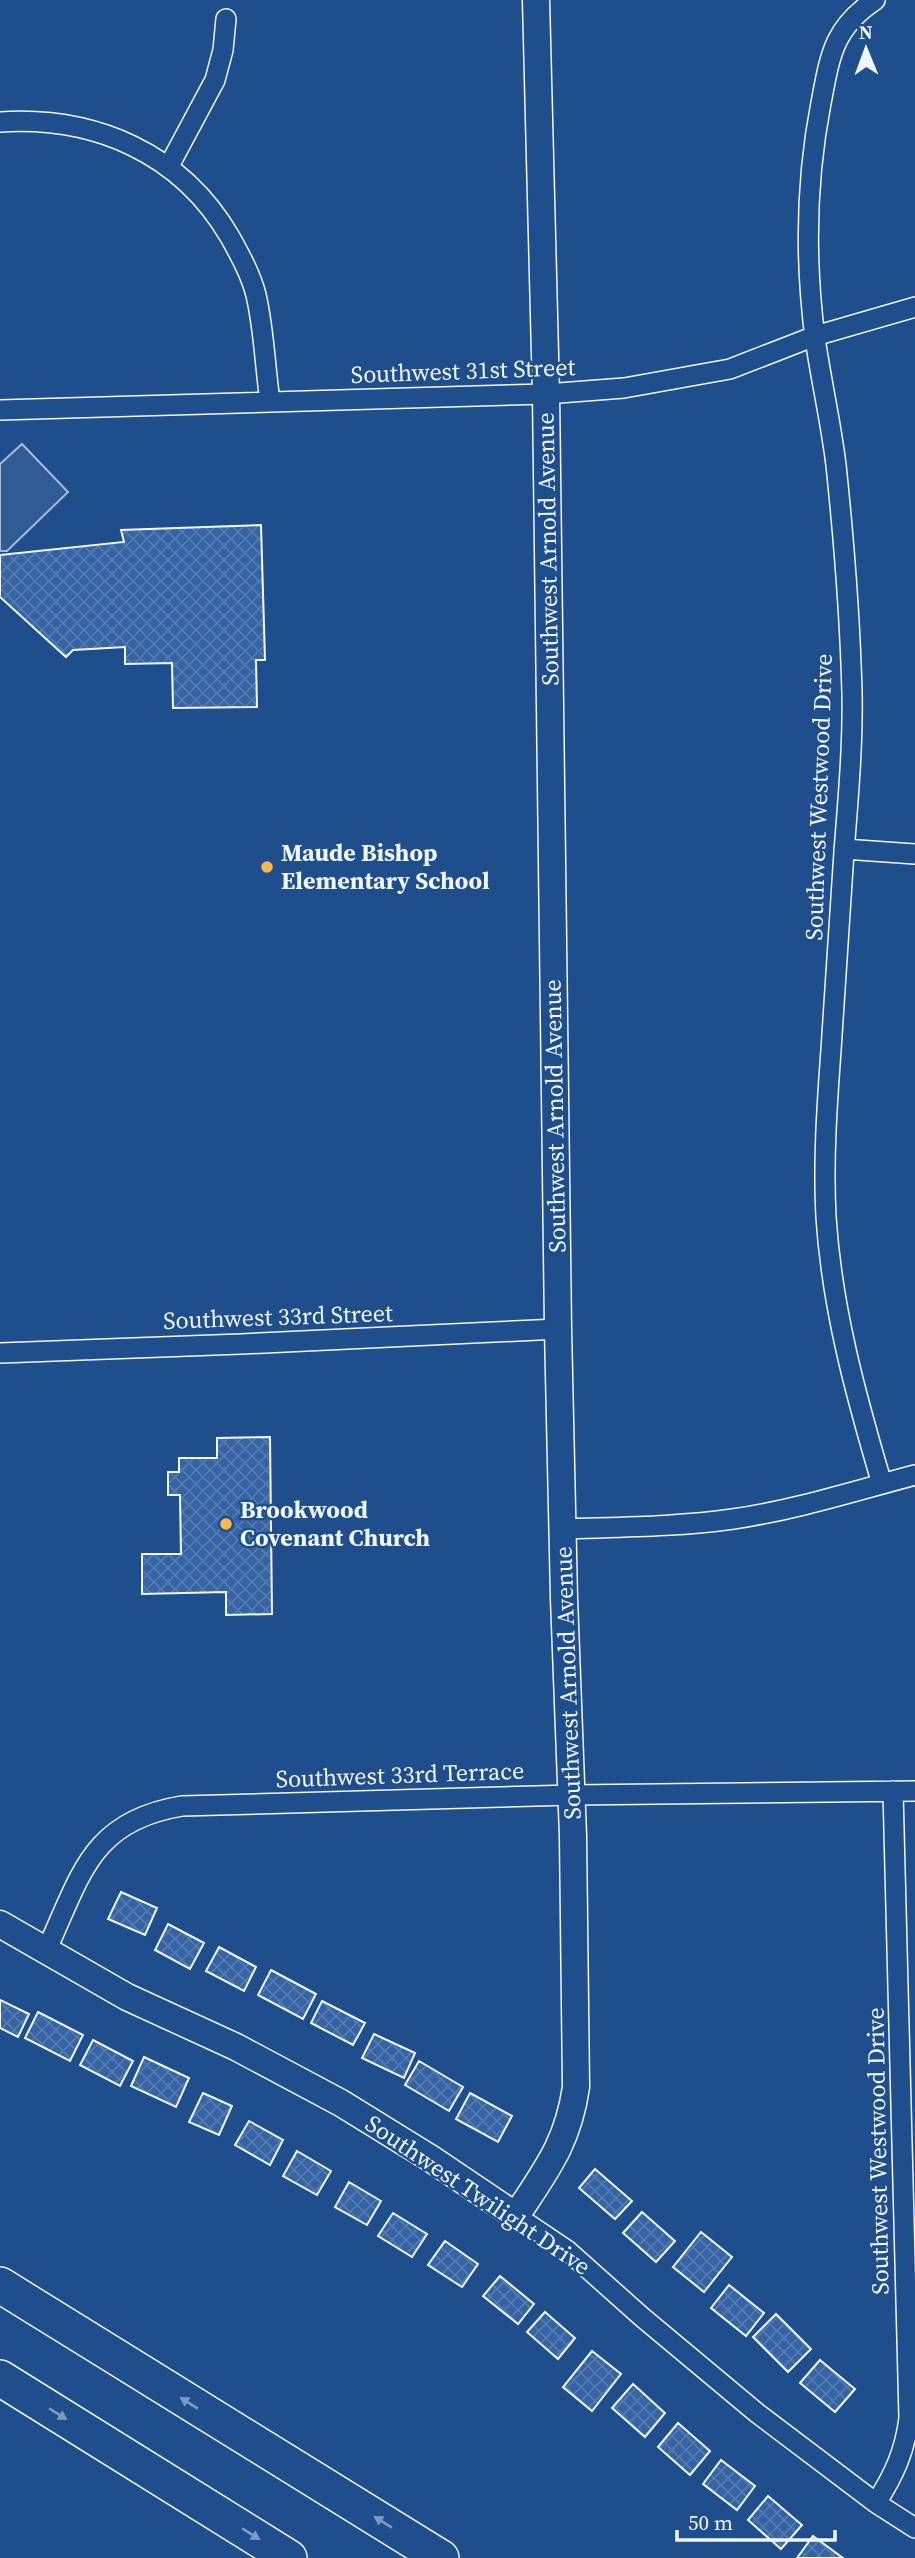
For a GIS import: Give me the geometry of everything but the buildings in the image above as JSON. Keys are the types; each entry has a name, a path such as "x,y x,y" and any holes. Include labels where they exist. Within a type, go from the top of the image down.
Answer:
{"highway":[{"path":"0,2285 441,2558"},
{"path":"0,2378 289,2558"}],"street":[{"name":"Southwest Arnold Avenue","path":"516,2216 555,2158 565,2137 576,2087 572,1795 558,1329 546,394 536,0"},
{"name":"Southwest Westwood Drive","path":"874,0 855,14 832,47 818,115 808,217 815,337 835,461 846,571 852,695 825,1127 826,1215 835,1301 849,1367 882,1484"},
{"path":"169,166 215,80 223,50 226,19"},
{"path":"0,122 28,120 66,124 103,133 137,147 169,166 204,201 224,227 240,255 256,295 270,401"},
{"name":"Southwest 31st Street","path":"0,410 546,394 624,388 730,369 815,337 915,307"},
{"path":"844,849 915,854"},
{"name":"Southwest 33rd Street","path":"0,1353 241,1345 558,1329"},
{"path":"563,1529 671,1525 734,1519 806,1506 915,1475"},
{"name":"Southwest Westwood Drive","path":"877,2503 901,2460 908,2418 894,1791"},
{"name":"Southwest 33rd Terrace","path":"46,1951 86,1865 102,1843 137,1817 154,1811 196,1805 572,1795 915,1791"},
{"name":"Southwest Twilight Drive","path":"0,1924 127,1997 236,2047 341,2103 430,2158 568,2251 757,2413 877,2503 915,2528"}],"shaded area":[{"path":"22,444 68,492 7,551 0,551 0,464"}],"place":[{"name":"Maude Bishop Elementary School","path":"267,867"},
{"name":"Brookwood Covenant Church","path":"226,1524"}]}
